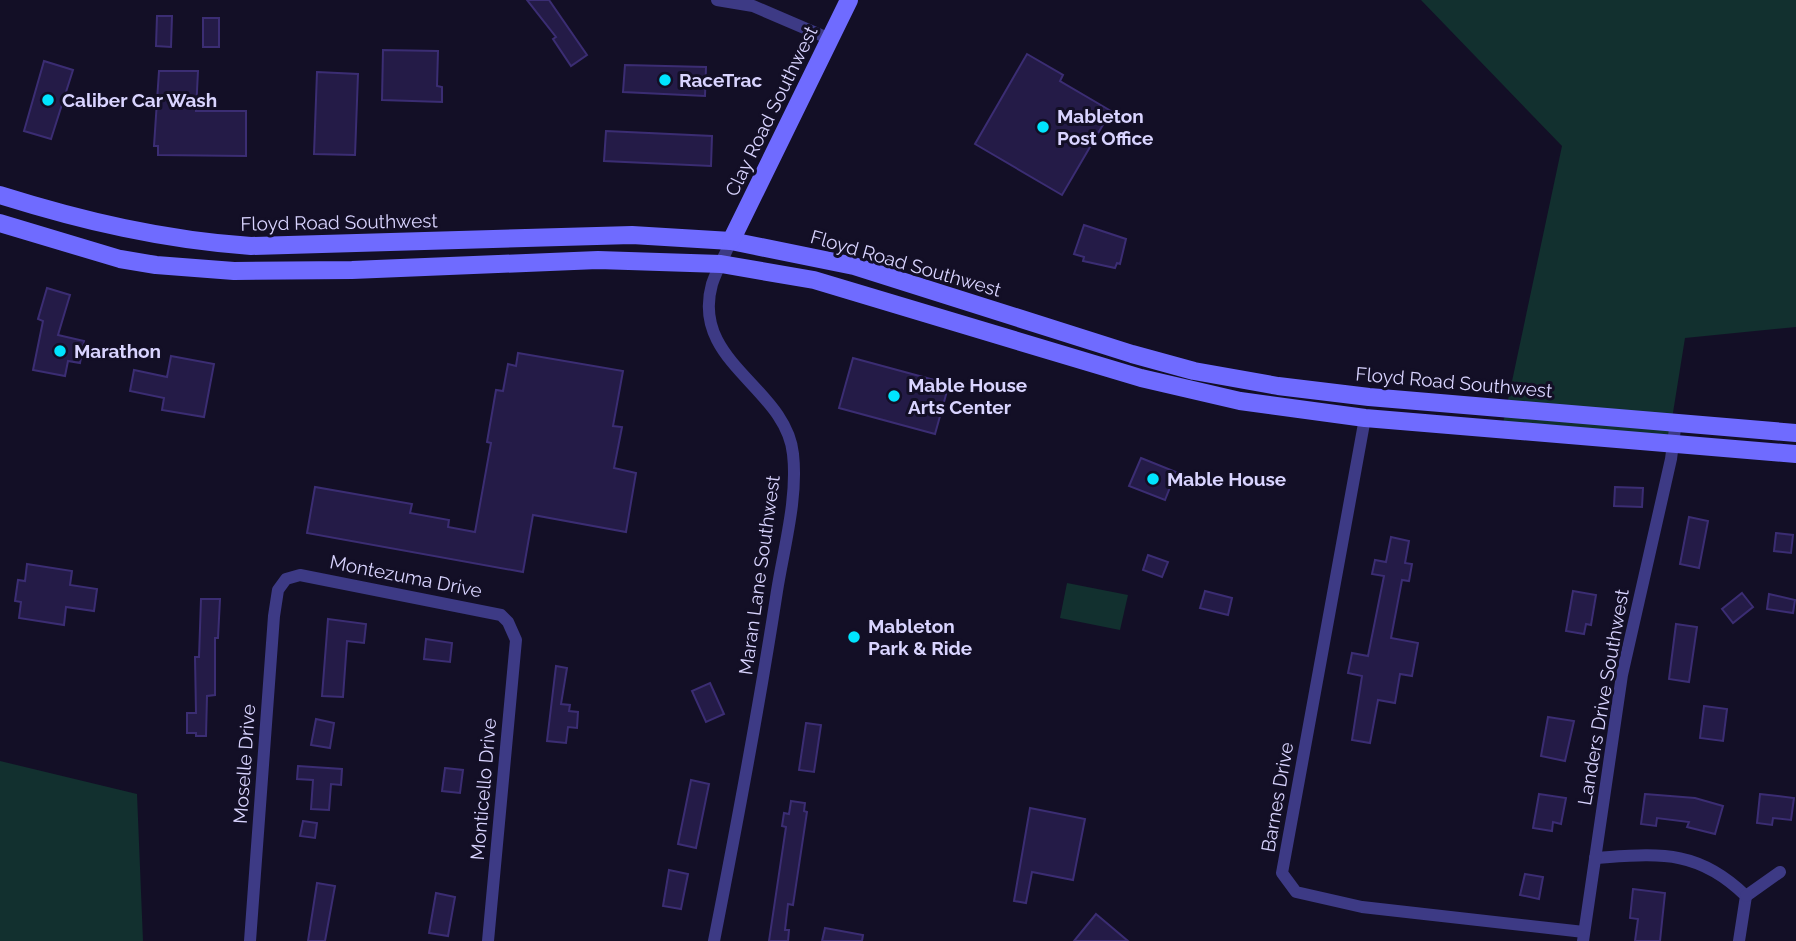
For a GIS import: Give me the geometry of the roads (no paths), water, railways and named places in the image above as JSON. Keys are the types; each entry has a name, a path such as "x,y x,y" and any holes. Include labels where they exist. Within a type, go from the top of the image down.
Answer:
{"main road":[{"name":"Clay Road Southwest","path":"732,241 849,0"},
{"name":"Floyd Road Southwest","path":"0,195 117,229 208,243 251,246 632,235 732,241 854,266 1194,371 1278,386 1369,397 1796,433"},
{"path":"0,223 120,259 156,265 234,271 598,260 721,264 814,280 1069,358 1195,391 1365,418 1796,454"}],"street":[{"path":"717,0 753,6 830,39"},
{"name":"Maran Lane Southwest","path":"714,941 758,718 793,486 789,433 778,411 733,367 719,345 710,303 712,286 732,241"},
{"name":"Barnes Drive","path":"1365,418 1282,873 1296,892 1362,907 1584,936"},
{"name":"Landers Drive Southwest","path":"1584,936 1622,675 1674,443 1676,421"},
{"name":"Montezuma Drive","path":"278,590 286,579 300,575 501,615 508,622 516,640"},
{"name":"Moselle Drive","path":"250,941 278,590"},
{"name":"Monticello Drive","path":"488,941 516,640"},
{"path":"1595,858 1671,855 1695,860 1726,876 1746,896"},
{"path":"1739,941 1746,896 1780,872"}],"place":[{"name":"RaceTrac","path":"665,80"},
{"name":"Caliber Car Wash","path":"48,100"},
{"name":"Mableton Post Office","path":"1043,127"},
{"name":"Marathon","path":"60,351"},
{"name":"Mable House Arts Center","path":"894,396"},
{"name":"Mable House","path":"1153,479"},
{"name":"Mableton Park & Ride","path":"854,637"}]}
